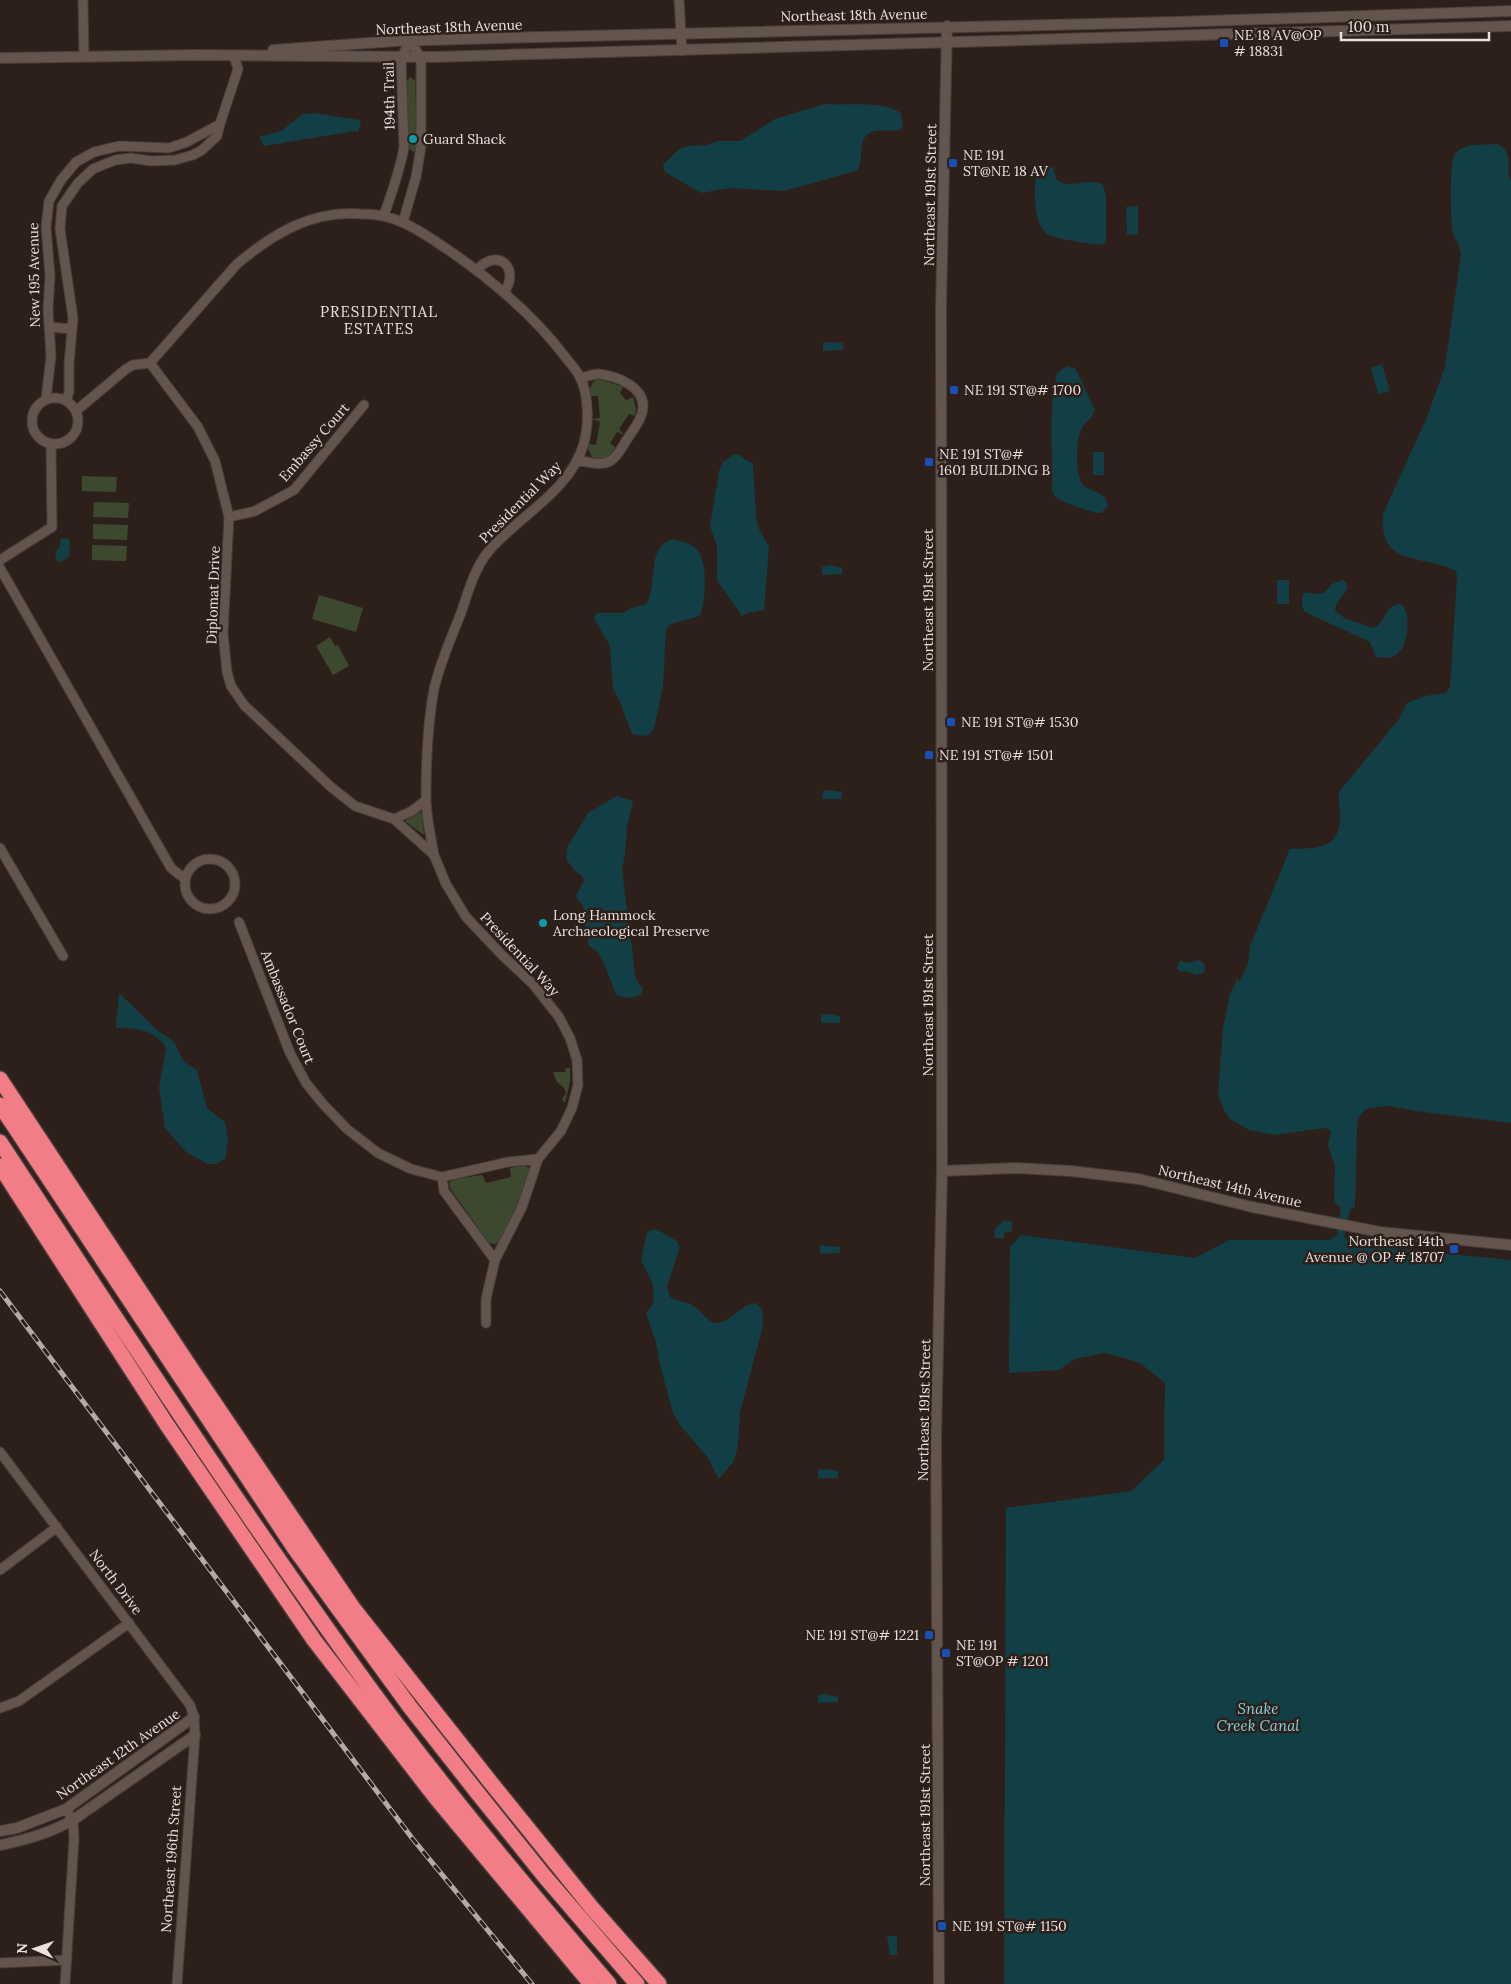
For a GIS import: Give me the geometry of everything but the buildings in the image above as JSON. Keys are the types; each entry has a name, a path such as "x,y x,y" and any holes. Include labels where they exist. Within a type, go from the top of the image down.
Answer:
{"highway":[{"path":"0,1079 188,1364 353,1608 555,1862 659,1984"},
{"path":"0,1105 295,1549 410,1707 476,1791 545,1877 637,1984"},
{"path":"0,1142 206,1454 352,1664 431,1768 524,1883 610,1984"},
{"path":"0,1166 167,1425 314,1640 431,1791 591,1984"},
{"path":"486,1858 598,1984"}],"street":[{"path":"84,0 84,56"},
{"path":"679,0 682,50"},
{"name":"Northeast 18th Avenue","path":"197,55 410,41 1511,11"},
{"name":"Northeast 191st Street","path":"939,1984 936,1436 942,1171 941,306 947,26"},
{"name":"Northeast 18th Avenue","path":"0,58 197,55 421,58 946,44 1153,35 1511,26"},
{"path":"403,222 419,162 421,146 421,58 410,41"},
{"name":"194th Trail","path":"384,215 402,160 404,147 400,58 410,41"},
{"name":"New 195 Avenue","path":"66,401 69,392 69,364 73,318 60,229 62,206 78,183 93,168 116,160 131,158 152,161 175,160 193,155 202,150 217,136 238,69 234,56"},
{"name":"New 195 Avenue","path":"46,399 51,356 48,310 50,276 46,227 49,201 61,180 76,162 94,152 119,146 169,148 187,142 220,124"},
{"path":"402,160 419,162"},
{"name":"Presidential Way","path":"150,363 237,264 277,234 295,225 326,214 353,213 384,215 403,222 425,234 477,270 504,293 551,339 580,378 585,399 587,425 578,460 566,480 487,553 476,572 442,660 434,691 426,800 434,855 446,884 466,917 533,984 559,1017 570,1038 577,1060 578,1085 572,1108 561,1131 538,1160 522,1207 495,1260 486,1299 486,1323"},
{"path":"477,270 487,261 498,260 503,262 510,270 511,275 511,281 504,293"},
{"path":"49,327 72,329"},
{"path":"76,411 126,369 133,365 150,363"},
{"name":"Diplomat Drive","path":"150,363 198,427 215,461 229,517 223,633 227,672 231,686 244,705 331,787 354,806 394,819"},
{"name":"Presidential Way","path":"578,460 605,463 612,460 640,418 643,406 640,396 625,382 599,374 580,378"},
{"path":"54,398 66,401 76,411 78,423 72,437 66,442 51,445 38,438 33,432 31,424 34,410 46,399 54,398"},
{"name":"Embassy Court","path":"229,517 255,511 294,490 364,405"},
{"path":"0,560 52,527 51,445"},
{"path":"0,568 172,868 186,879"},
{"path":"394,819 412,811 426,800"},
{"name":"Presidential Way","path":"394,819 434,855"},
{"path":"0,848 63,956"},
{"path":"212,859 226,865 234,878 235,886 228,902 220,907 204,908 196,905 189,899 186,891 186,879 191,867 197,862 212,859"},
{"name":"Ambassador Court","path":"239,922 290,1053 306,1083 347,1129 378,1152 411,1169 442,1177 508,1162 538,1160"},
{"name":"Northeast 14th Avenue","path":"942,1171 1015,1168 1071,1171 1139,1179 1252,1207 1380,1232 1511,1245"},
{"path":"442,1177 444,1191 495,1260"},
{"name":"North Drive","path":"0,1452 190,1705 194,1717 194,1735"},
{"path":"0,1570 57,1527"},
{"path":"0,1708 19,1701 129,1623"},
{"name":"Northeast 12th Avenue","path":"0,1831 17,1828 66,1809 194,1717"},
{"name":"Northeast 12th Avenue","path":"0,1845 19,1842 54,1830 73,1820 194,1735"},
{"name":"Northeast 196th Street","path":"176,1984 194,1735"},
{"path":"65,1984 74,1839 73,1820 66,1809"},
{"path":"0,1963 67,1960"}],"green space":[{"path":"410,77 415,81 417,147 414,152 408,146 407,81"},
{"path":"596,380 603,380 623,387 620,393 626,400 633,397 636,409 635,416 629,414 619,429 624,435 617,432 610,443 615,447 610,455 603,460 592,457 588,449 589,444 596,445 600,422 592,419 600,418 598,396 591,396 589,391"},
{"path":"82,476 117,477 116,492 82,491"},
{"path":"94,502 129,503 128,518 93,517"},
{"path":"93,524 128,525 127,540 93,539"},
{"path":"92,545 127,546 126,561 92,560"},
{"path":"319,595 363,608 356,632 312,619"},
{"path":"330,637 335,646 338,645 349,666 333,675 316,646"},
{"path":"420,812 422,813 424,835 406,822 406,820"},
{"path":"566,1068 570,1068 570,1082 565,1103 562,1099 566,1093 564,1088 557,1082 553,1072 565,1072"},
{"path":"524,1165 530,1169 529,1174 513,1217 499,1243 489,1243 450,1188 449,1182 481,1175 486,1183 511,1177 510,1168"}],"water":[{"path":"825,104 884,106 901,113 903,126 900,130 875,131 867,135 862,145 859,167 856,171 784,191 730,188 701,193 665,172 663,165 679,149 689,146 708,145 718,141 741,141 775,119"},
{"path":"314,113 359,120 361,124 358,132 264,146 259,137 281,131 303,114"},
{"name":"Snake Creek Canal","path":"1497,144 1505,149 1507,153 1509,178 1511,180 1511,1123 1389,1106 1369,1108 1364,1111 1358,1119 1355,1207 1350,1209 1344,1236 1351,1244 1511,1260 1511,1984 1004,1984 1006,1508 1131,1491 1164,1460 1165,1383 1140,1363 1106,1353 1074,1359 1059,1370 1009,1373 1010,1247 1021,1235 1195,1258 1229,1240 1330,1240 1337,1235 1341,1208 1335,1203 1334,1198 1335,1166 1328,1146 1331,1132 1329,1129 1324,1128 1275,1135 1249,1130 1230,1119 1218,1096 1223,1028 1230,994 1237,979 1240,981 1248,964 1250,946 1290,849 1318,847 1331,841 1339,827 1339,792 1399,719 1407,703 1425,696 1446,693 1450,687 1456,571 1395,551 1388,543 1383,531 1383,514 1427,417 1445,367 1461,254 1453,233 1451,218 1451,181 1454,156 1459,150 1467,146"},
{"path":"1047,165 1053,167 1056,179 1066,184 1091,182 1103,185 1106,196 1106,242 1104,244 1092,244 1055,237 1046,233 1041,227 1036,212 1035,184 1037,168"},
{"path":"1138,206 1138,234 1127,235 1126,207"},
{"path":"823,343 843,343 843,350 823,351"},
{"path":"1382,364 1390,391 1378,394 1371,368"},
{"path":"1067,366 1076,369 1095,410 1080,432 1077,447 1077,465 1083,485 1102,495 1107,501 1108,506 1101,513 1085,510 1064,502 1053,494 1052,490 1054,387 1057,373"},
{"path":"1093,452 1104,452 1104,475 1093,475"},
{"path":"733,455 739,455 753,464 756,516 759,529 769,547 764,610 747,613 742,616 717,580 717,546 710,526 719,471 723,462"},
{"path":"61,538 70,539 69,557 61,562 57,561 55,552 60,547"},
{"path":"672,539 692,546 701,556 705,572 702,609 700,616 671,624 666,629 663,687 654,728 651,733 645,736 632,734 613,688 610,646 594,618 596,613 623,613 631,608 646,604 652,587 655,558 658,550"},
{"path":"830,565 842,568 842,574 822,575 822,567"},
{"path":"1277,580 1289,580 1289,604 1277,604"},
{"path":"1342,580 1346,582 1348,588 1336,605 1335,610 1344,618 1373,628 1378,626 1391,607 1401,604 1404,608 1408,624 1406,637 1403,647 1391,658 1376,657 1370,642 1305,612 1302,597 1305,592 1324,593 1332,584"},
{"path":"823,791 842,792 842,799 822,799"},
{"path":"617,796 633,801 627,828 622,870 636,980 643,989 641,995 630,998 617,996 598,952 589,946 585,930 583,905 576,895 584,881 582,876 575,871 566,859 567,848 588,813"},
{"path":"1197,960 1205,966 1205,971 1201,974 1196,975 1187,971 1181,972 1177,969 1178,963 1181,961 1189,963"},
{"path":"119,993 156,1029 174,1042 184,1062 197,1070 207,1108 225,1122 228,1142 225,1159 216,1164 208,1164 186,1152 165,1128 159,1088 166,1047 150,1033 131,1028 116,1028"},
{"path":"821,1015 840,1016 840,1023 821,1023"},
{"path":"1003,1221 1012,1221 1012,1231 1004,1233 1004,1238 994,1238 995,1229"},
{"path":"656,1229 677,1241 680,1247 667,1287 670,1297 696,1307 706,1318 714,1323 725,1321 751,1304 756,1303 762,1309 763,1326 740,1412 738,1445 734,1461 719,1479 708,1458 680,1425 673,1413 656,1342 646,1314 654,1301 653,1285 641,1260 647,1232"},
{"path":"820,1245 840,1247 840,1253 820,1254"},
{"path":"818,1470 838,1471 838,1478 818,1478"},
{"path":"825,1694 838,1697 838,1702 818,1703 818,1695"},
{"path":"887,1936 897,1936 897,1955 890,1955"}],"railway":[{"path":"0,1291 412,1838 532,1984"}],"place":[{"name":"NE 18 AV@OP # 18831","path":"1224,43"},
{"name":"Guard Shack","path":"413,139"},
{"name":"NE 191 ST@NE 18 AV","path":"953,163"},
{"name":"NE 191 ST@# 1700","path":"954,390"},
{"name":"NE 191 ST@# 1601 BUILDING B","path":"929,462"},
{"name":"NE 191 ST@# 1530","path":"951,722"},
{"name":"NE 191 ST@# 1501","path":"929,755"},
{"name":"Long Hammock Archaeological Preserve","path":"543,923"},
{"name":"Northeast 14th Avenue @ OP # 18707","path":"1454,1249"},
{"name":"NE 191 ST@# 1221","path":"929,1635"},
{"name":"NE 191 ST@OP # 1201","path":"946,1653"},
{"name":"NE 191 ST@# 1150","path":"942,1926"}],"district":[{"name":"PRESIDENTIAL ESTATES","path":"379,320"}]}
